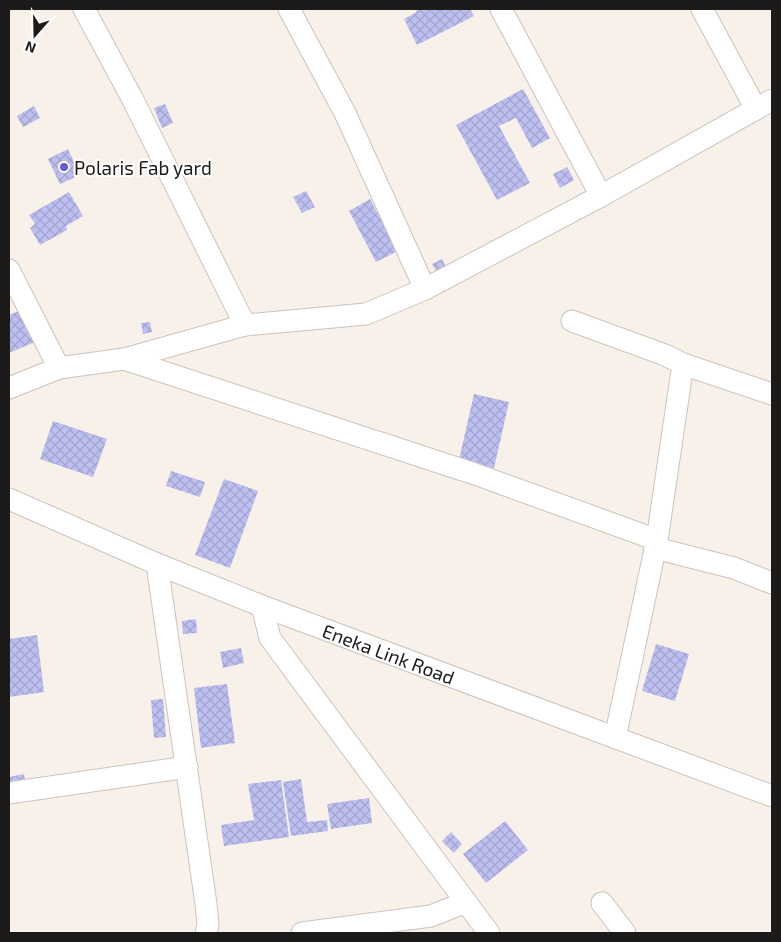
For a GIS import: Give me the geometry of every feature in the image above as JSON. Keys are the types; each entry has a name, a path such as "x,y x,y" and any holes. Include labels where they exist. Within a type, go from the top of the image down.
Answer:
{"street":[{"path":"84,9 132,98 245,325"},
{"path":"290,9 345,113 425,289"},
{"path":"501,9 601,196"},
{"path":"9,388 59,368 124,359 245,325 366,314 425,289 601,196 764,104 702,9"},
{"path":"9,270 59,368"},
{"path":"572,321 665,355 683,364 772,394"},
{"path":"124,359 475,474 656,544 734,568 772,583"},
{"path":"615,738 656,544 683,364"},
{"name":"Eneka Link Road","path":"9,499 157,564 262,606 772,796"},
{"path":"157,564 208,925 206,933"},
{"path":"262,606 270,638 382,792 489,933"},
{"path":"9,793 187,767"},
{"path":"302,933 432,925 466,902"},
{"path":"602,903 625,933"}],"building":[{"path":"418,9 470,9 474,16 417,45 404,19 415,13"},
{"path":"523,89 550,138 532,148 516,118 499,126 530,183 497,200 456,125"},
{"path":"165,104 173,123 162,128 154,108"},
{"path":"34,106 40,118 23,127 17,116"},
{"name":"Polaris Fab yard","path":"68,149 80,175 60,184 48,159"},
{"path":"567,167 574,180 560,188 553,174"},
{"path":"306,191 315,207 302,213 293,197"},
{"path":"69,192 83,216 66,226 67,230 40,245 30,228 35,224 29,215"},
{"path":"370,199 398,251 376,262 349,211"},
{"path":"442,259 447,269 438,274 432,264"},
{"path":"21,310 35,342 9,353 9,315"},
{"path":"150,322 152,332 143,334 141,323"},
{"path":"474,394 509,402 494,468 459,460"},
{"path":"53,421 107,439 93,477 40,459"},
{"path":"171,471 205,482 200,497 166,486"},
{"path":"224,479 258,491 230,568 195,555"},
{"path":"196,619 197,633 183,634 182,621"},
{"path":"37,635 44,692 9,697 9,639"},
{"path":"656,644 689,654 675,701 642,691"},
{"path":"241,648 244,663 223,668 220,652"},
{"path":"227,684 235,743 201,748 194,688"},
{"path":"163,699 166,737 154,738 151,700"},
{"path":"24,774 26,784 9,787 9,777"},
{"path":"301,779 307,822 327,820 328,831 291,836 283,782"},
{"path":"281,780 289,837 224,846 221,825 254,820 248,784"},
{"path":"369,798 372,823 331,829 327,804"},
{"path":"505,821 528,850 486,883 463,854"},
{"path":"451,832 462,844 454,853 442,841"}],"place":[{"name":"Polaris Fab yard","path":"64,167"}]}
